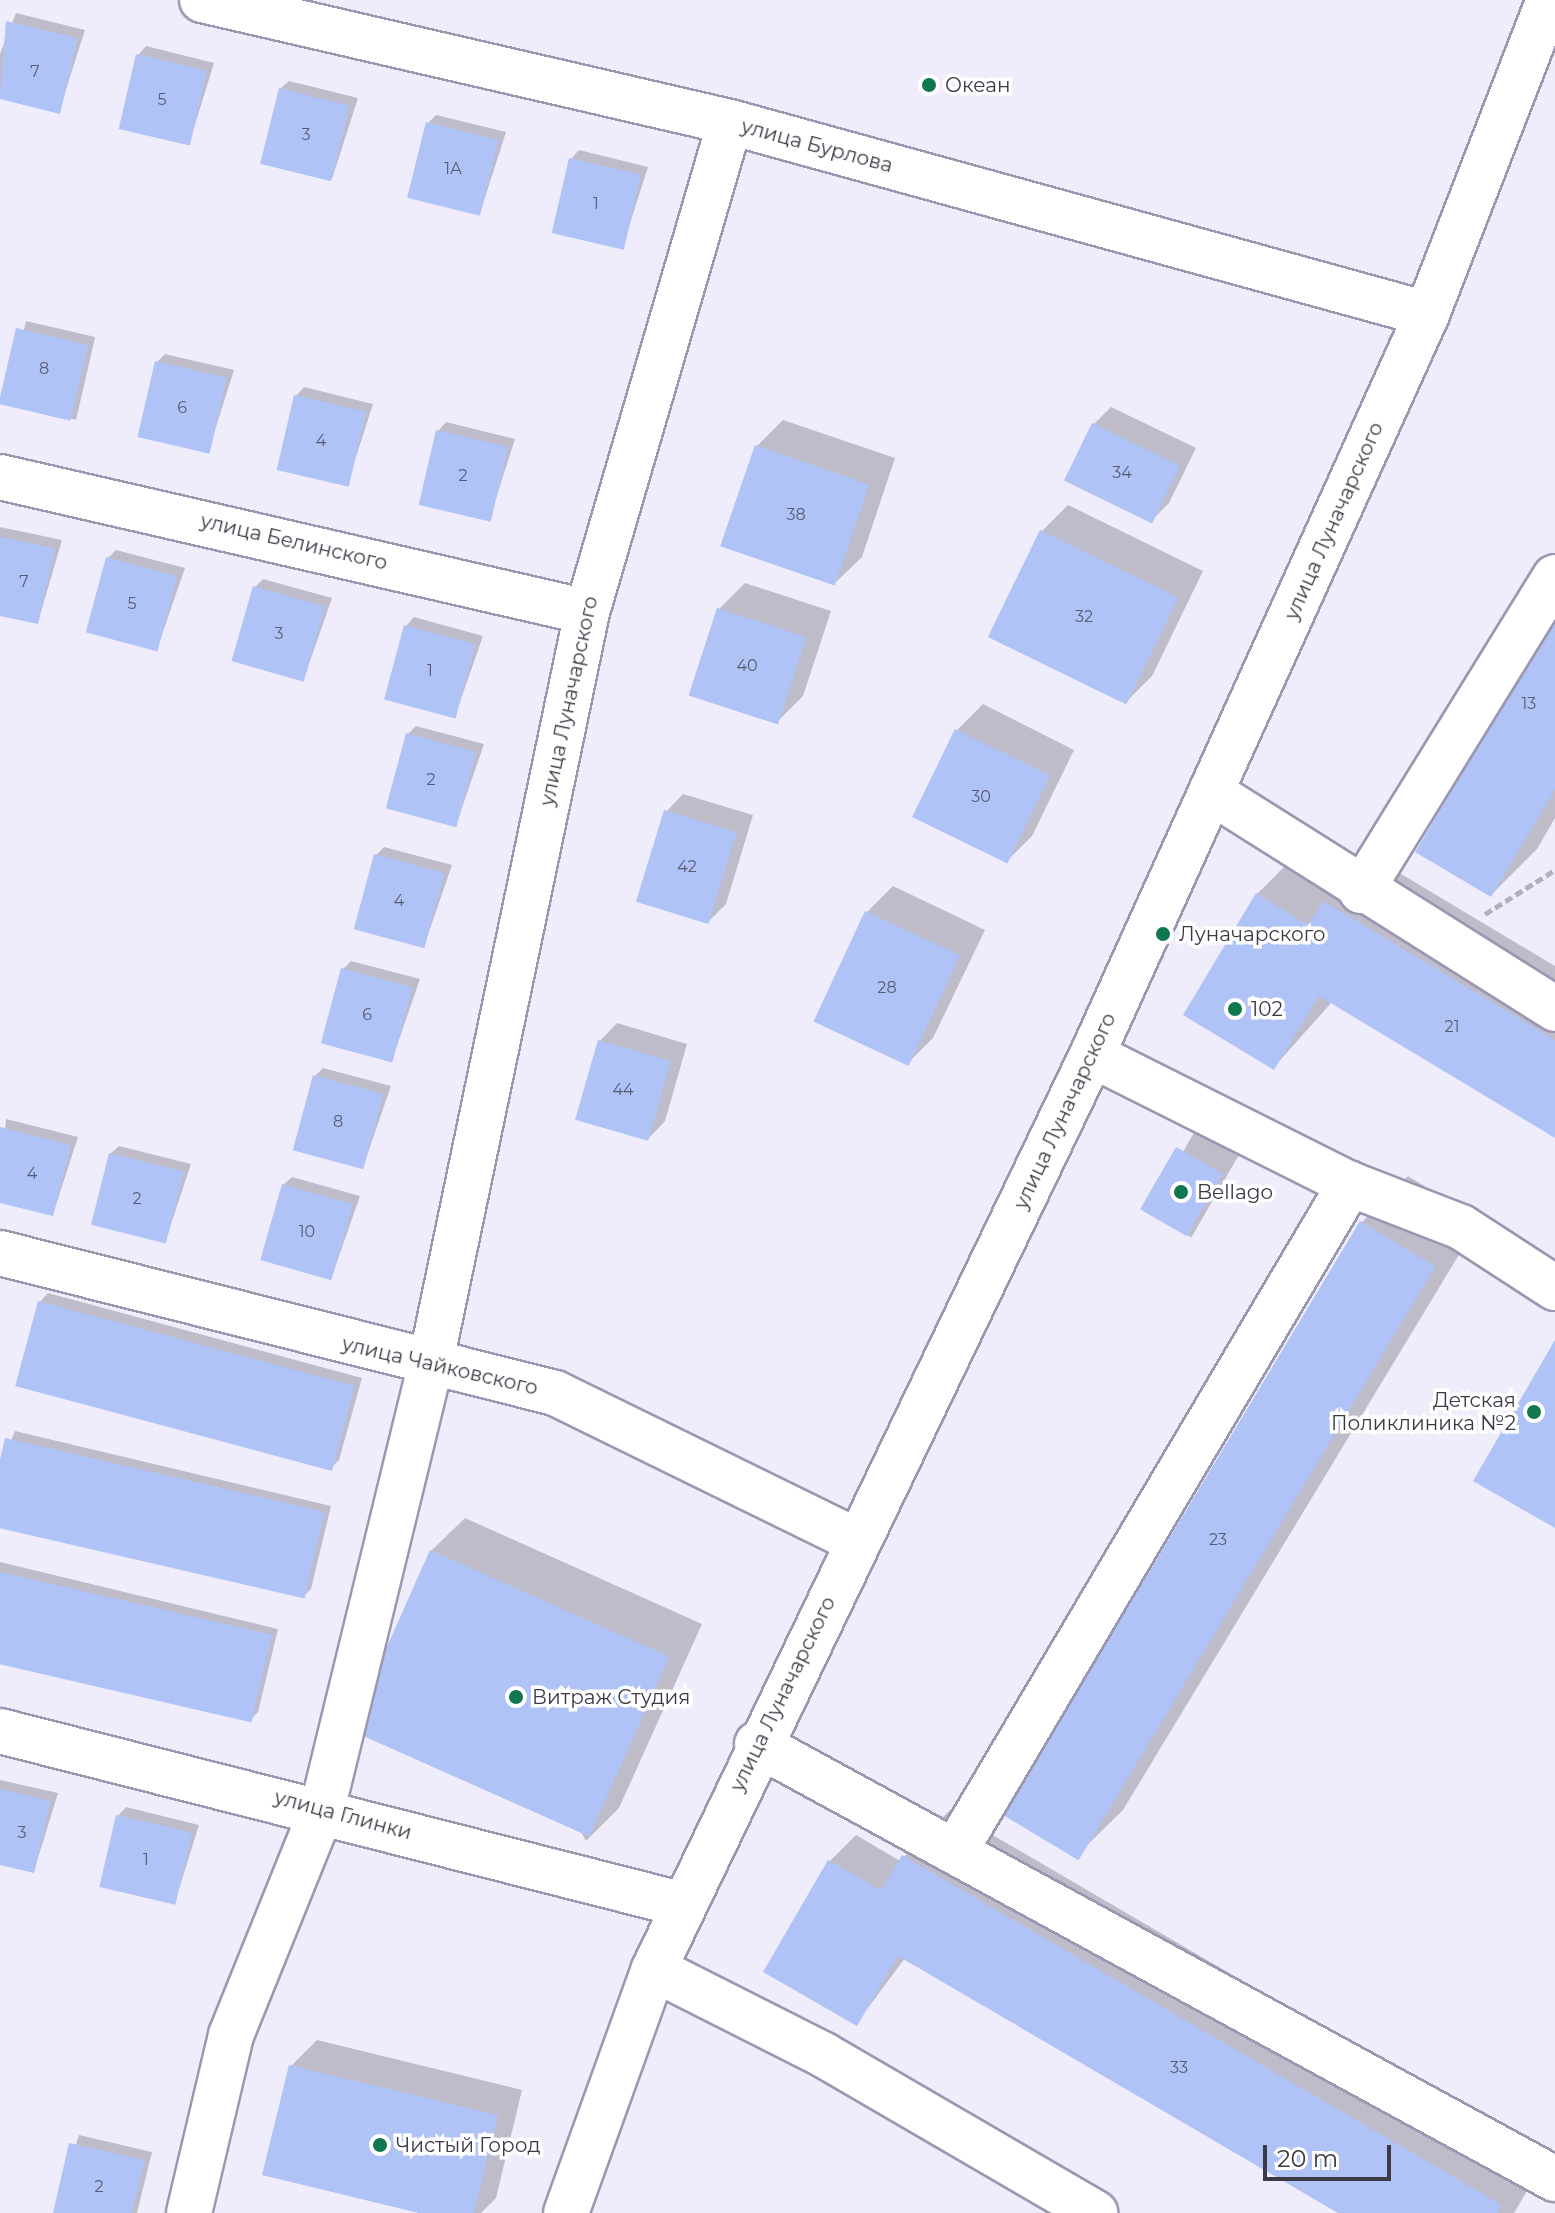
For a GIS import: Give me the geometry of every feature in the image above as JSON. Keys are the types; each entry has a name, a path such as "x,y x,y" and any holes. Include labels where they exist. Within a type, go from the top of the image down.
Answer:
{"street":[{"name":"улица Бурлова","path":"202,0 730,122 1427,314"},
{"name":"улица Луначарского","path":"566,2213 654,1969 757,1744 1092,1055 1541,59 1549,0"},
{"name":"улица Луначарского","path":"189,2213 231,2035 322,1810 430,1366 587,612 730,122"},
{"name":"улица Белинского","path":"0,477 587,612"},
{"path":"1361,891 1555,577"},
{"path":"1211,792 1361,891 1555,1009"},
{"path":"1092,1055 1350,1184 1461,1227 1555,1288"},
{"path":"957,1848 1350,1184"},
{"name":"улица Чайковского","path":"0,1253 430,1366 555,1393 857,1541"},
{"name":"улица Глинки","path":"0,1731 322,1810 684,1905"},
{"path":"757,1744 957,1848 1555,2179"},
{"path":"654,1969 824,2055 1095,2213"}],"path":[{"path":"1446,943 1555,870"}],"building":[{"path":"6,21 78,38 60,114 0,99"},
{"path":"136,54 207,70 190,145 119,129"},
{"path":"279,88 350,106 331,181 260,164"},
{"path":"426,122 499,140 480,216 407,198"},
{"path":"569,158 641,175 624,250 552,233"},
{"path":"16,328 88,345 71,421 0,404"},
{"path":"155,361 227,378 210,454 137,437"},
{"path":"294,395 366,412 349,487 277,470"},
{"path":"1092,423 1180,466 1152,523 1064,481"},
{"path":"436,430 508,447 491,522 419,505"},
{"path":"755,445 869,484 835,586 720,546"},
{"path":"1040,530 1178,598 1126,704 988,637"},
{"path":"0,537 55,548 38,624 0,616"},
{"path":"106,557 177,576 157,651 86,632"},
{"path":"253,586 325,607 304,682 232,661"},
{"path":"717,608 806,637 778,725 689,695"},
{"path":"1555,618 1555,790 1491,897 1415,852"},
{"path":"404,625 475,644 456,719 384,699"},
{"path":"955,729 1050,775 1007,864 912,817"},
{"path":"406,733 477,752 456,827 386,808"},
{"path":"664,810 737,832 709,924 636,902"},
{"path":"374,854 445,873 424,948 354,929"},
{"path":"1256,893 1308,925 1323,901 1555,1040 1555,1138 1319,996 1274,1070 1183,1015"},
{"path":"865,911 960,955 909,1066 813,1022"},
{"path":"341,968 412,987 392,1062 321,1043"},
{"path":"598,1040 671,1061 648,1141 575,1120"},
{"path":"313,1075 384,1094 363,1169 293,1150"},
{"path":"0,1127 71,1145 53,1216 0,1203"},
{"name":"Bellago","path":"1176,1147 1223,1174 1187,1236 1140,1209"},
{"path":"109,1153 184,1172 166,1243 91,1225"},
{"path":"282,1184 353,1204 331,1280 260,1260"},
{"path":"1360,1221 1435,1266 1079,1860 1003,1815"},
{"path":"38,1301 355,1386 332,1471 15,1386"},
{"name":"Детская Поликлиника №2","path":"1555,1340 1555,1528 1473,1481"},
{"path":"5,1438 325,1512 305,1599 0,1528 0,1460"},
{"name":"Витраж Студия","path":"430,1550 669,1657 589,1837 350,1730"},
{"path":"0,1572 272,1635 252,1722 0,1664"},
{"path":"0,1789 51,1801 34,1873 0,1865"},
{"path":"116,1815 192,1833 175,1905 99,1887"},
{"path":"902,1855 1502,2205 1497,2213 1338,2213 898,1956 857,2026 763,1972 828,1860 881,1890"},
{"name":"Чистый Город","path":"289,2065 498,2115 474,2213 419,2213 262,2175"},
{"path":"69,2143 145,2160 132,2213 53,2213"}],"place":[{"name":"Океан","path":"929,85"},
{"name":"Луначарского","path":"1163,934"},
{"name":"102","path":"1235,1009"},
{"name":"Bellago","path":"1181,1192"},
{"name":"Детская Поликлиника №2","path":"1534,1412"},
{"name":"Витраж Студия","path":"516,1697"},
{"name":"Чистый Город","path":"380,2145"}]}
